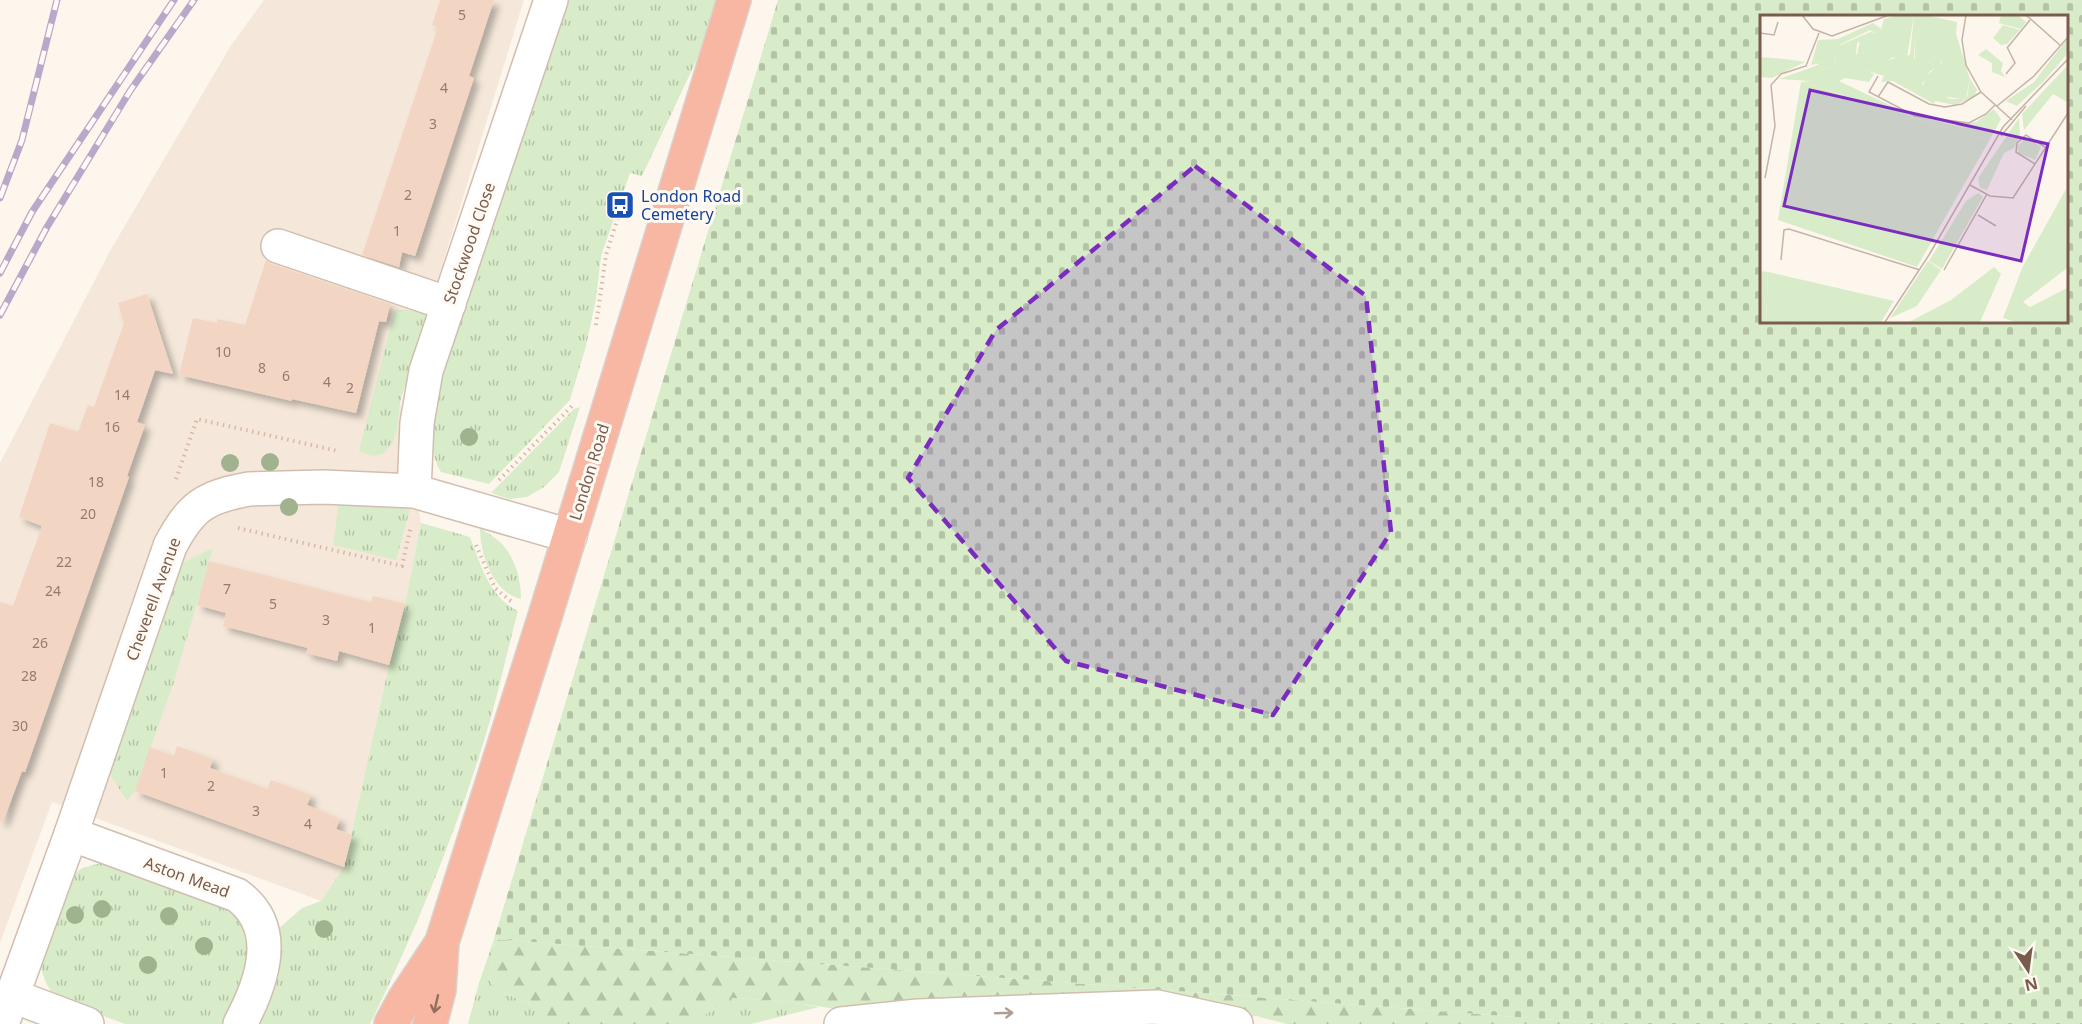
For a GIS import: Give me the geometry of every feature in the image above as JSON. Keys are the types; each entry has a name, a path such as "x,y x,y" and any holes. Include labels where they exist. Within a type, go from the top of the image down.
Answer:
{"highway":[{"name":"London Road","path":"430,1024 439,990 442,942 570,536 734,0"},
{"name":"London Road","path":"391,1024 442,942"}],"street":[{"name":"Stockwood Close","path":"414,491 417,423 426,371 551,0"},
{"path":"278,246 448,304"},
{"name":"Cheverell Avenue","path":"8,1010 170,546 189,513 208,501 249,489 334,487 414,491 570,536"},
{"name":"Aston Mead","path":"71,834 237,895 249,904 262,926 264,954 260,974 240,1024"},
{"path":"841,1024 918,1016 1157,1007 1236,1024"},
{"path":"8,1010 87,1024"}],"path":[{"path":"596,326 606,255 620,212"},
{"path":"546,613 512,603 495,588 476,545 472,507 574,405"}],"highlighted area":[{"path":"1195,166 1366,296 1391,532 1273,715 1066,661 908,478 996,330"}],"shaded area":[{"path":"264,0 524,0 400,402 421,523 405,604 389,665 344,867 321,901 52,802 0,943 0,463 110,251 230,47"}],"green space":[{"path":"564,0 716,0 698,57 642,176 630,173 601,256 596,299 586,346 570,400 489,484 441,472 436,463 433,431 438,386"},
{"path":"778,0 2082,0 2082,1024 1608,1024 494,939"},
{"path":"395,310 428,311 400,402 397,429 392,444 383,454 373,456 359,451"},
{"path":"580,407 559,472 544,487 527,497 509,499 491,493 574,409"},
{"path":"339,500 374,500 410,509 396,560 333,545"},
{"path":"421,523 470,537 482,569 493,589 508,605 518,611 493,711 459,816 432,886 370,1024 254,1024 277,930 302,908 321,901 344,867 389,665 405,604"},
{"path":"480,528 498,540 510,554 520,584 521,599 503,589 490,571 482,549"},
{"path":"213,548 174,682 135,791 127,801 103,764 176,566"},
{"path":"104,862 239,912 253,952 226,1024 125,1024 65,1002 50,989 42,972 40,958 74,874 82,868"},
{"path":"494,939 490,982 506,994 529,1003 547,1024 468,1024"},
{"path":"494,939 1608,1024 1287,1024 1256,1016 1210,1024 939,1024 789,1002 732,998 690,1024 547,1024 529,1003 506,994 490,982"},
{"path":"732,998 789,1002 819,1007 751,1024 690,1024"}],"building":[{"path":"440,0 494,0 469,76 474,78 415,256 402,252 399,267 362,255 438,27 432,25"},
{"path":"266,260 390,304 386,322 379,321 356,413 179,375 193,318 217,323 217,319 245,325"},
{"path":"147,294 173,374 155,370 137,422 145,425 127,476 129,477 25,772 22,771 3,822 0,821 0,602 13,606 42,526 19,517 50,423 78,432 88,405 94,407 124,323 118,303"},
{"path":"209,561 371,602 373,596 405,604 389,665 339,651 337,661 306,653 308,648 223,626 226,613 197,605"},
{"path":"177,746 213,759 210,768 267,789 271,780 311,795 307,805 340,819 336,829 352,835 344,867 135,791 150,747 174,756"}],"railway":[{"path":"0,198 22,140 57,0"},
{"path":"0,273 32,212 174,0"},
{"path":"0,315 47,227 130,91 194,0"}],"place":[{"name":"London Road Cemetery","path":"620,205"}]}
